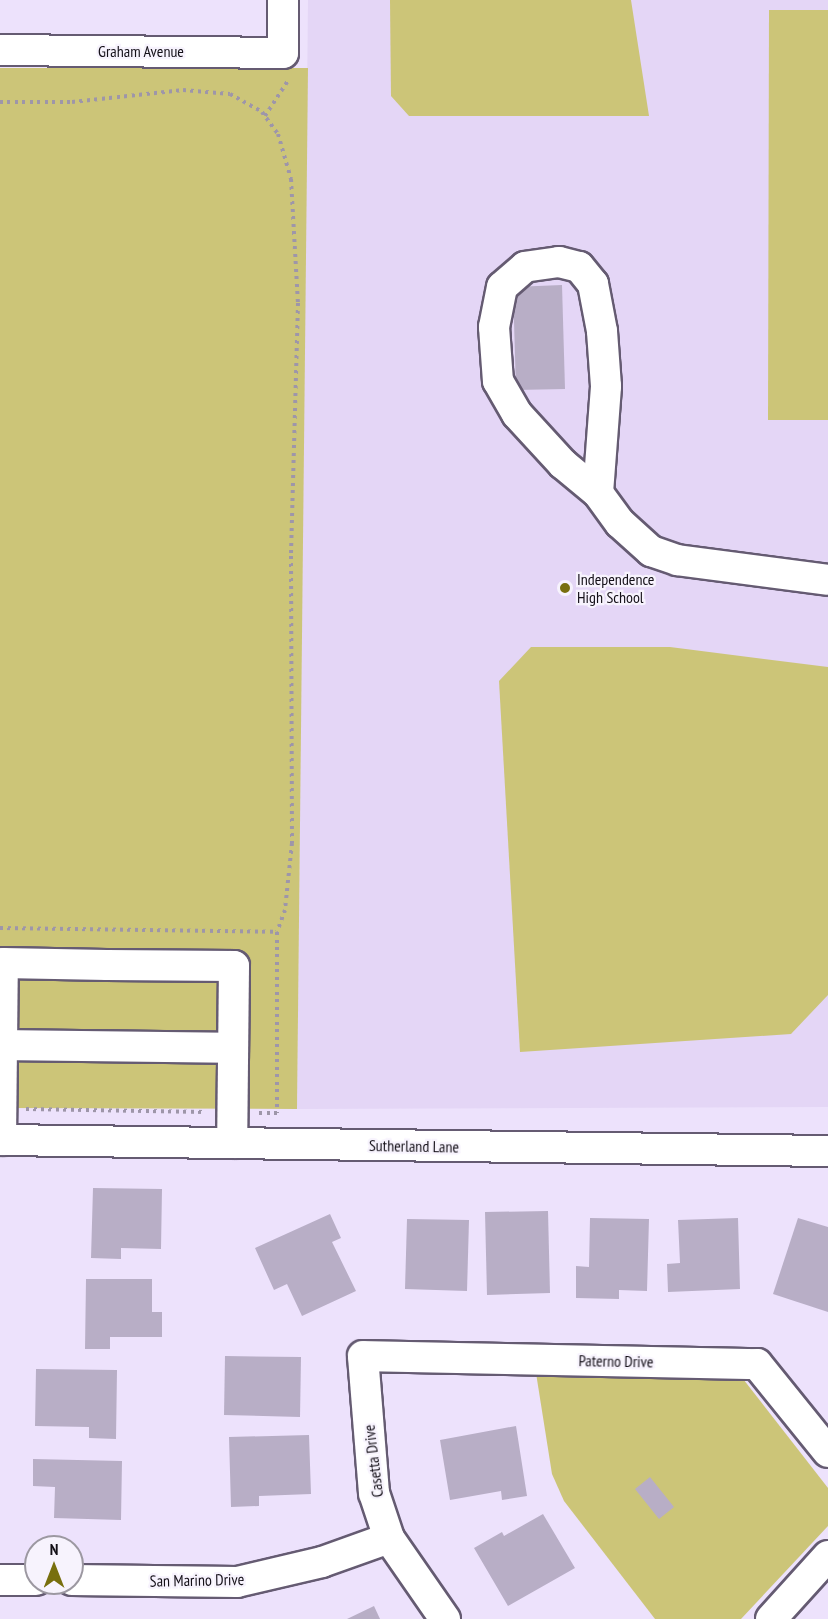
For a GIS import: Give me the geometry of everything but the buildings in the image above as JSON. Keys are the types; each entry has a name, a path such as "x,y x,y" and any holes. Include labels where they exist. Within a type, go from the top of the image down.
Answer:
{"street":[{"path":"283,0 289,61"},
{"name":"Graham Avenue","path":"0,50 289,61"},
{"path":"598,493 606,386 602,331 593,284 579,267 559,262 525,267 502,287 494,327 498,381 517,414 563,464 598,493 620,523 651,551 676,560 828,580"},
{"path":"0,1140 3,963 234,966 232,1143"},
{"path":"2,1045 233,1048"},
{"name":"Sutherland Lane","path":"0,1140 828,1151"},
{"name":"Paterno Drive","path":"363,1356 756,1364 828,1452"},
{"name":"Casetta Drive","path":"363,1356 374,1494 389,1538 445,1619"},
{"name":"San Marino Drive","path":"84,1580 237,1582 322,1562 389,1538"},
{"path":"771,1619 828,1556"},
{"path":"0,1580 24,1580"}],"path":[{"path":"265,116 289,61"},
{"path":"0,102 72,102 183,90 216,91 230,94 265,116 278,134 291,179 298,303 291,556 292,843 285,910 277,932 277,1113 1,1109"},
{"path":"0,928 277,932"}],"shaded area":[{"name":"Independence High School","path":"308,0 828,0 828,1107 297,1109"},
{"path":"390,0 631,0 649,116 409,116 391,96"},
{"path":"769,10 828,10 828,420 768,420"},
{"path":"0,68 308,68 297,1109 0,1108"},
{"path":"531,647 670,647 828,667 828,995 791,1034 520,1052 499,681"},
{"path":"536,1373 740,1375 828,1488 828,1526 741,1619 655,1619 564,1501 552,1474"}],"place":[{"name":"Independence High School","path":"565,588"}]}
